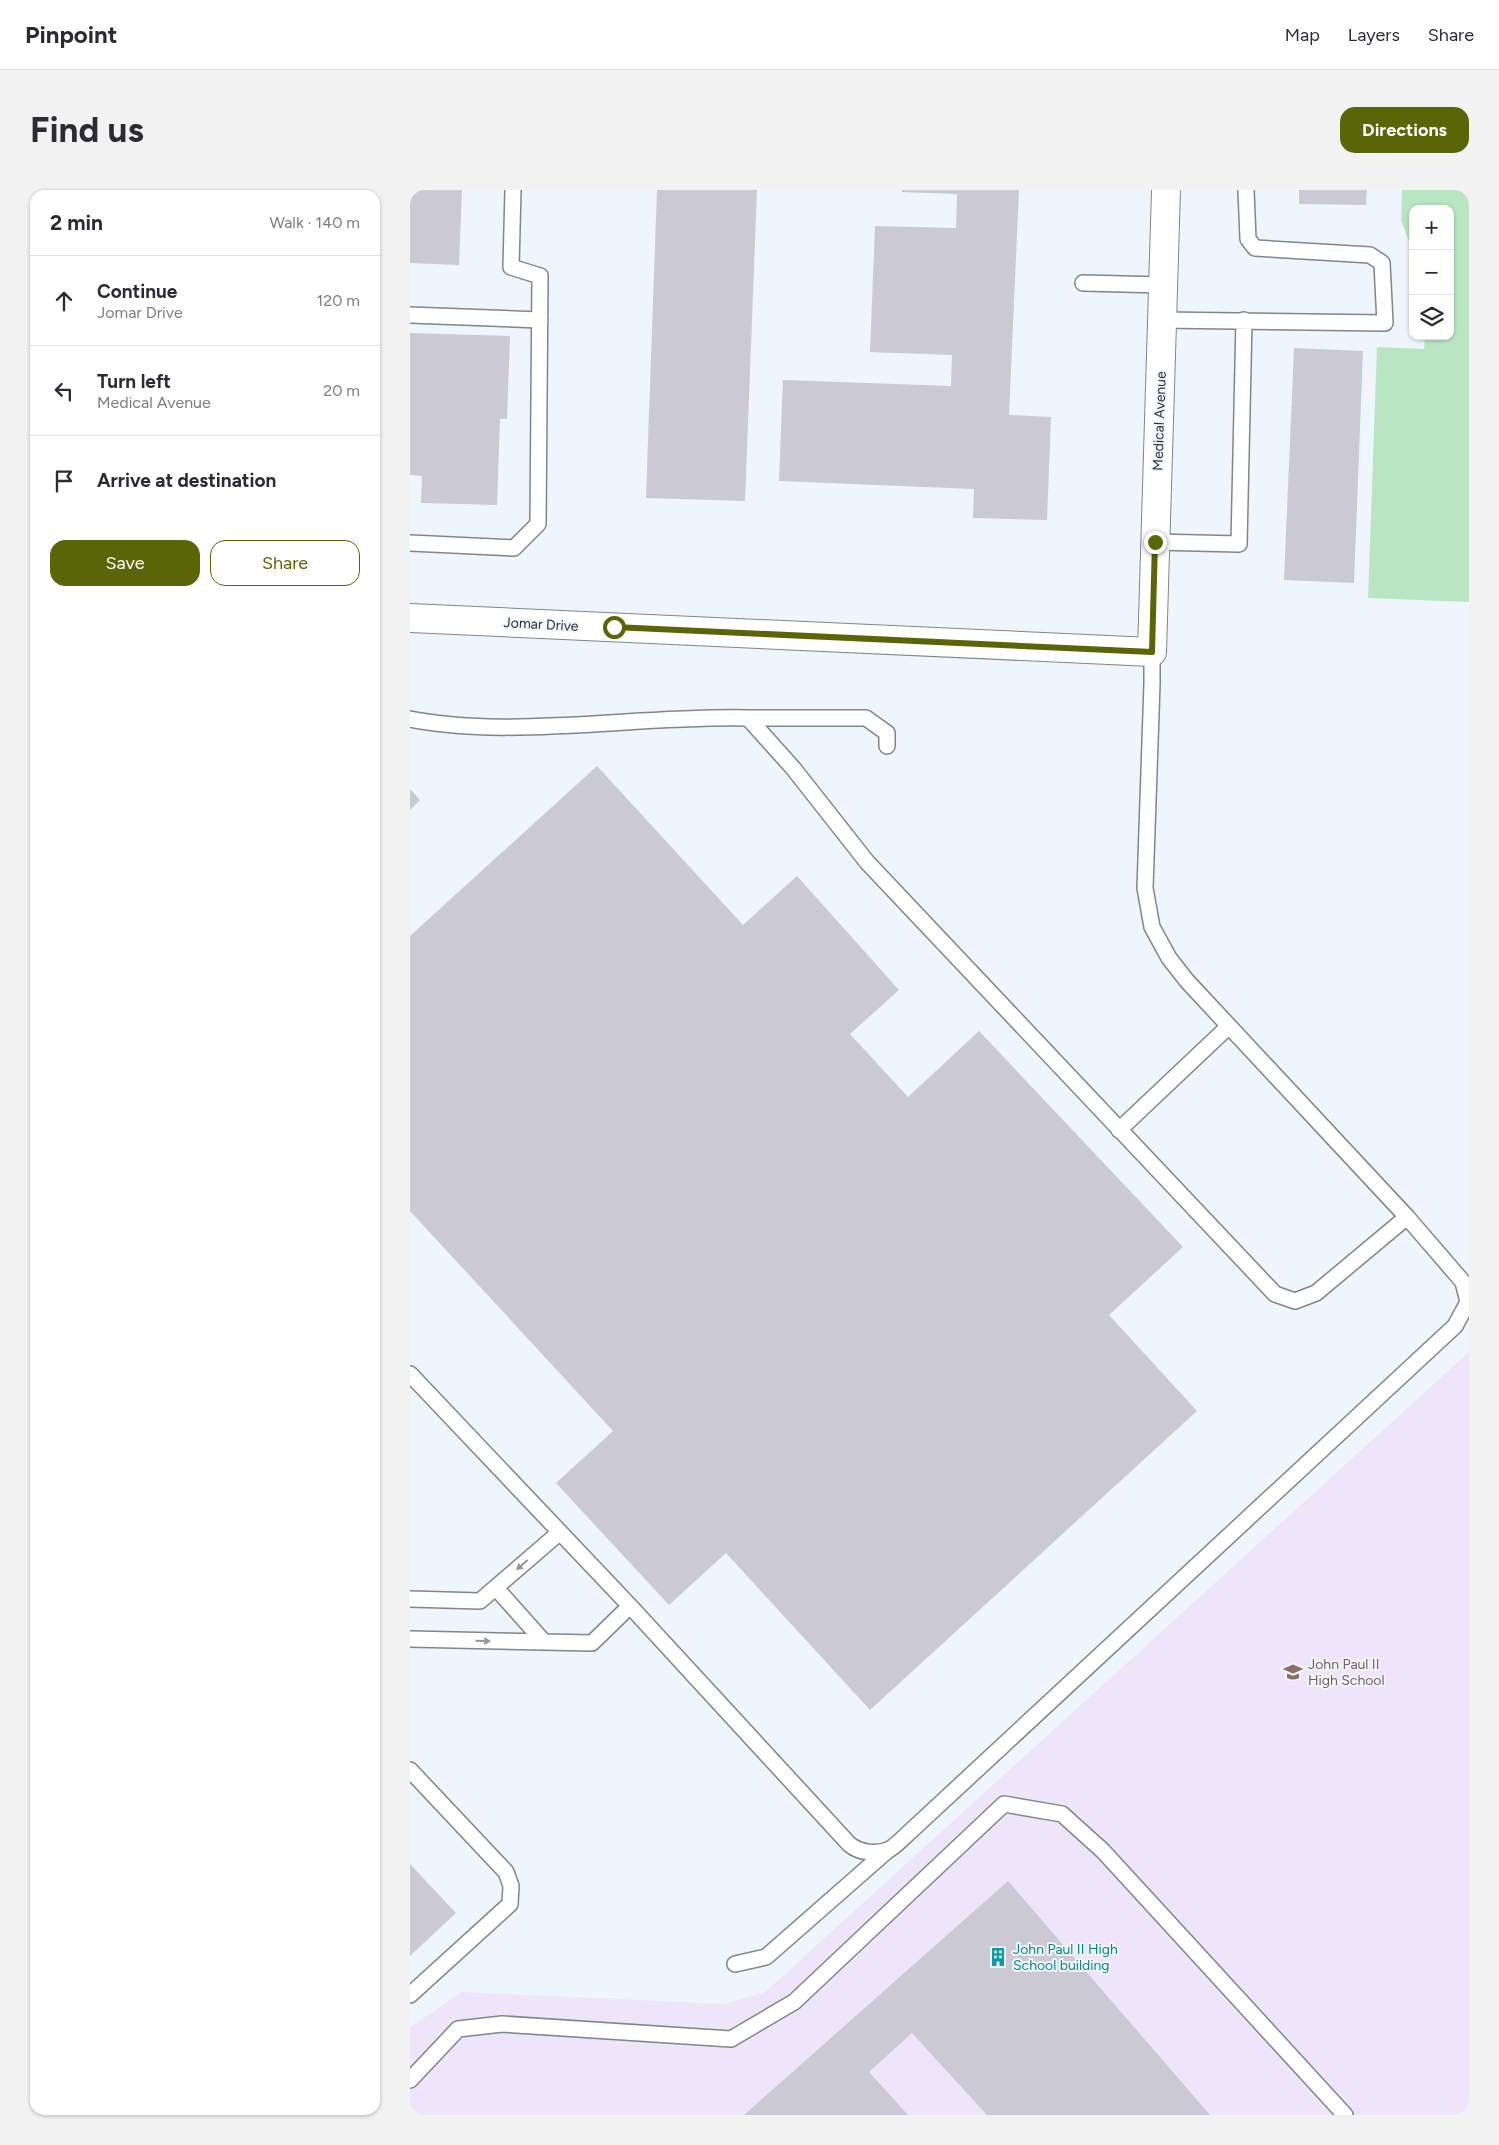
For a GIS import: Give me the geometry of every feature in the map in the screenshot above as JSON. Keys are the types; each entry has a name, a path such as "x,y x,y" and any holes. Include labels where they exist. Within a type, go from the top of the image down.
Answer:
{"street":[{"name":"Medical Avenue","path":"1152,652 1166,190"},
{"name":"Jomar Drive","path":"410,618 1152,652"}],"lane":[{"path":"410,543 514,548 538,524 540,276 511,267 513,190"},
{"path":"1162,320 1385,323 1382,263 1370,255 1255,248 1248,239 1246,190"},
{"path":"1083,283 1163,285"},
{"path":"410,315 540,320"},
{"path":"1155,542 1239,544 1244,320"},
{"path":"735,1964 766,1957 890,1849 1455,1326 1468,1302 1463,1282 1407,1217 1168,958 1152,927 1145,888 1152,652"},
{"path":"410,719 461,726 526,728 702,717 866,718 887,733 887,746"},
{"path":"748,718 793,768 867,862 1275,1294 1294,1301 1316,1293 1407,1217"},
{"path":"1119,1130 1229,1026"},
{"path":"410,1374 630,1606 855,1850 876,1852 890,1849"},
{"path":"410,1599 480,1601 559,1532"},
{"path":"496,1588 544,1642"},
{"path":"410,1639 592,1642 630,1606"},
{"path":"410,1770 506,1872 511,1886 510,1904 410,1994"},
{"path":"410,2080 458,2029 502,2024 732,2039 794,2002 1004,1804 1062,1814 1103,1851 1346,2115"}],"shaded area":[{"name":"John Paul II High School","path":"1469,1352 1469,2115 410,2115 410,2027 462,1992 724,2004 765,1992"}],"green space":[{"path":"1402,190 1469,190 1469,602 1368,598 1377,347 1424,349 1425,340 1454,340 1454,205 1409,205 1409,241 1401,221"}],"building":[{"path":"410,190 462,190 459,265 410,263"},
{"path":"657,190 757,190 745,501 646,498"},
{"path":"902,190 1019,190 1009,415 1051,417 1047,520 973,518 974,489 779,481 783,380 951,386 952,355 870,352 875,226 956,228 957,194 902,192"},
{"path":"1299,190 1367,190 1366,205 1299,204"},
{"path":"410,333 510,336 507,419 500,419 497,505 421,503 422,476 410,475"},
{"path":"1294,348 1363,351 1354,583 1284,580"},
{"path":"597,766 743,925 797,876 899,990 850,1034 908,1097 979,1031 1183,1247 1109,1315 1197,1411 870,1710 726,1553 669,1605 556,1483 613,1431 410,1211 410,936"},
{"path":"410,789 420,800 410,810"},
{"path":"410,1864 456,1913 410,1956"},
{"name":"John Paul II High School building","path":"1008,1881 1210,2115 987,2115 912,2033 869,2072 908,2115 744,2115"}],"place":[{"name":"John Paul II High School","path":"1293,1672"},
{"name":"John Paul II High School building","path":"998,1957"}],"route":[{"path":"614,627 1152,652 1155,542"}]}
